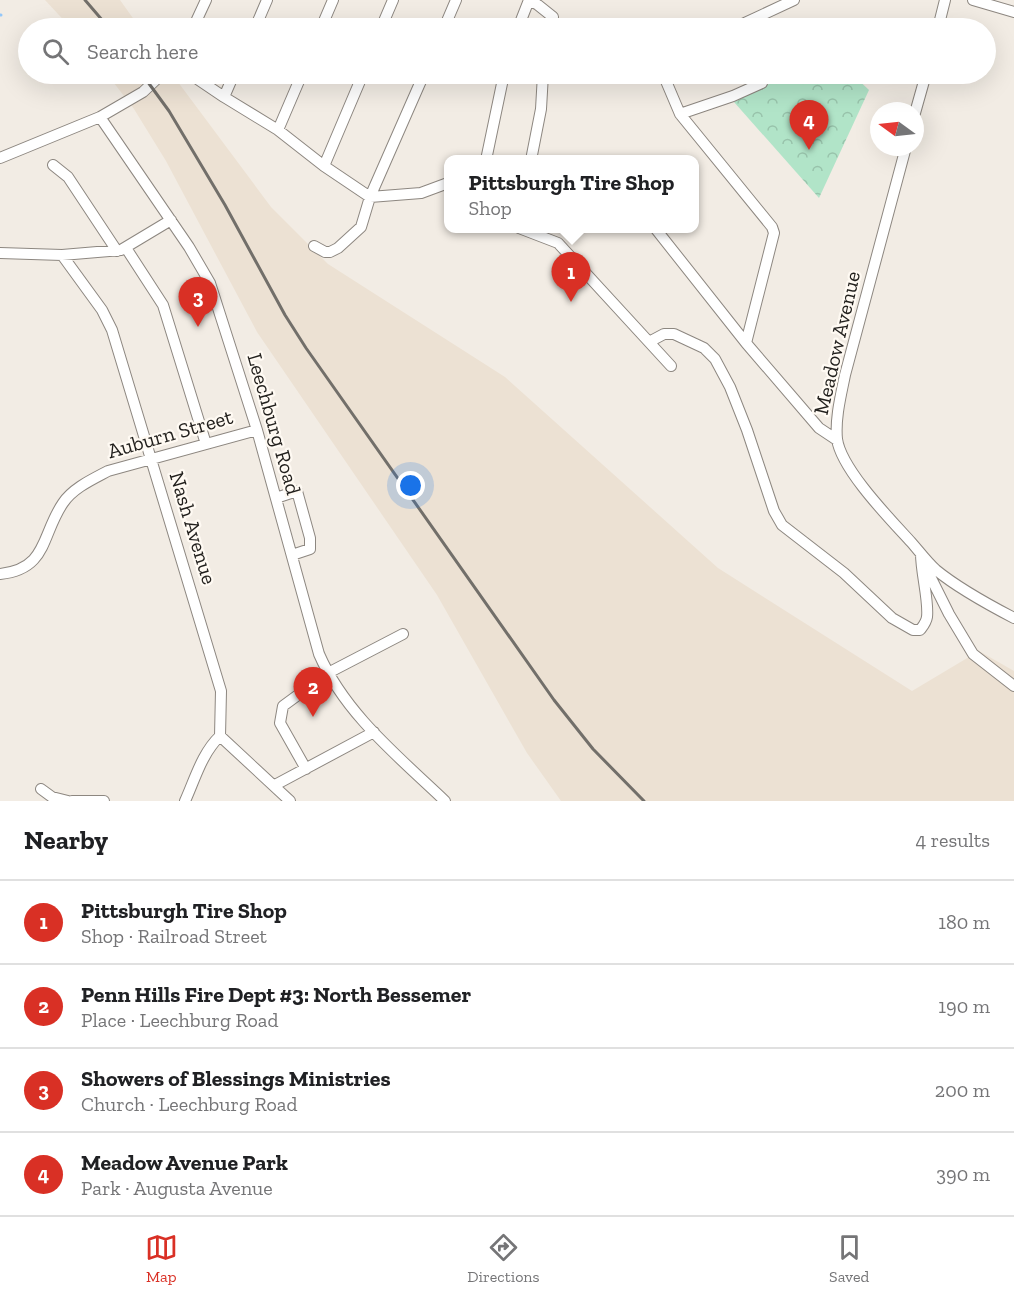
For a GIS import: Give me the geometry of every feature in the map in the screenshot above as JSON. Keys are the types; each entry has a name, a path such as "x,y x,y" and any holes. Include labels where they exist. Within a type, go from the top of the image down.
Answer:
{"street":[{"path":"198,18 206,0"},
{"path":"259,18 267,0"},
{"path":"325,18 333,0"},
{"path":"385,18 393,0"},
{"path":"448,18 456,0"},
{"path":"522,18 529,0 538,4 553,18"},
{"path":"755,18 794,0"},
{"path":"940,18 945,0"},
{"path":"973,0 1014,12"},
{"path":"0,158 100,117 143,92 151,84"},
{"path":"205,84 278,130 324,166 370,197 421,193 444,184"},
{"path":"224,97 230,84"},
{"path":"278,130 298,84"},
{"path":"324,166 359,84"},
{"path":"315,246 324,252 330,252 361,227 370,197 420,84"},
{"path":"487,155 502,84"},
{"path":"532,155 541,109 542,84"},
{"path":"667,84 680,114 772,227 774,233 746,343"},
{"path":"680,114 733,96 760,84"},
{"path":"918,102 923,84"},
{"name":"Leechburg Road","path":"100,117 171,220 210,283 257,430 320,654 328,673 344,698 374,732 445,801"},
{"name":"Meadow Avenue","path":"904,156 845,375 840,399 837,440 842,455 855,476 935,569 994,608 1014,618"},
{"path":"53,165 68,177 163,305 206,444"},
{"path":"0,253 62,255 121,249 171,220"},
{"path":"532,233 558,243 671,366"},
{"path":"659,233 746,343 819,428 837,440"},
{"name":"Nash Avenue","path":"62,255 102,310 112,330 221,691 220,736"},
{"path":"649,342 664,334 674,334 704,348 716,359 730,387 774,511 782,525 844,573 892,618 913,630 920,630 927,617 921,554"},
{"name":"Auburn Street","path":"0,574 21,570 37,557 63,503 74,492 108,471 257,430"},
{"path":"276,498 297,491 310,538 310,549 292,555"},
{"path":"921,554 927,573 973,654 1014,686"},
{"path":"306,769 280,723 283,706 328,673 403,634"},
{"path":"274,785 374,732"},
{"path":"185,801 201,763 212,744 220,736 290,801"},
{"path":"41,789 52,797 70,801 104,801"}],"shaded area":[{"path":"45,0 120,0 133,18 62,18"},
{"path":"115,84 179,84 271,207 328,264 505,377 718,568 912,691 979,651 1014,671 1014,801 561,801 527,753 437,595 257,332 166,161 134,109"}],"green space":[{"path":"769,84 863,84 869,90 819,198 734,102"},
{"path":"803,84 804,86 784,99 776,85"}],"railway":[{"path":"85,0 100,18"},
{"path":"149,84 169,111 225,205 285,315 306,348 554,700 593,749 644,801"}],"place":[{"name":"Meadow Avenue Park","path":"809,150"},
{"name":"Pittsburgh Tire Shop","path":"571,302"},
{"name":"Showers of Blessings Ministries","path":"198,327"},
{"name":"Penn Hills Fire Dept #3: North Bessemer","path":"313,717"}]}
